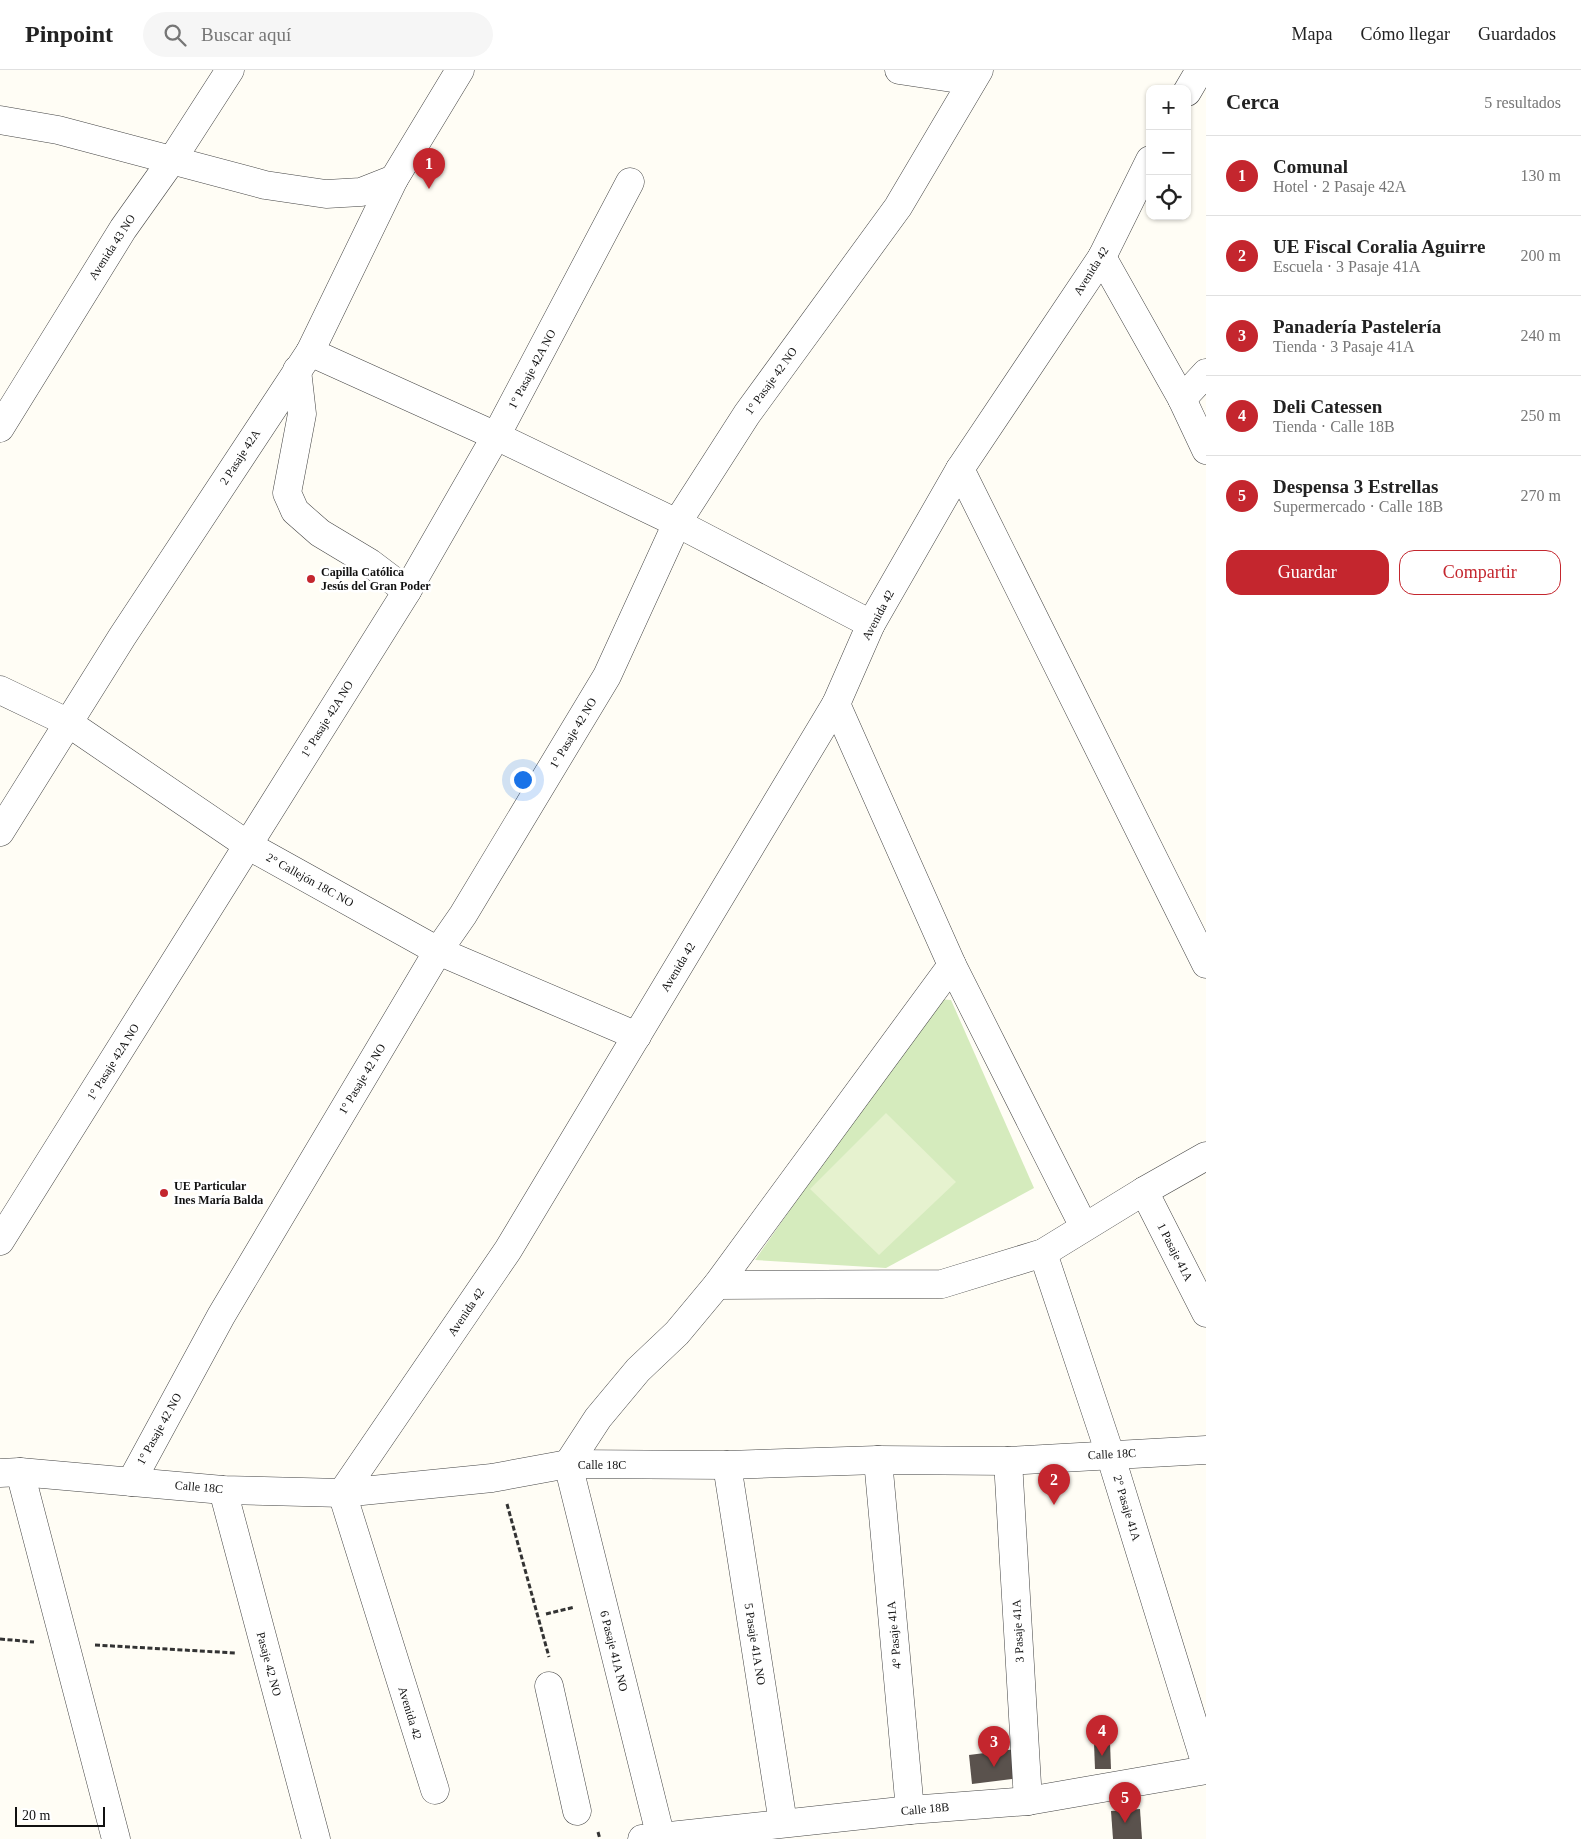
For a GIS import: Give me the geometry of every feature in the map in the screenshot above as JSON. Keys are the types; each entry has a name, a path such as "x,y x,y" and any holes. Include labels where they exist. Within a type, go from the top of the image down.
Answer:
{"street":[{"name":"Avenida 43 NO","path":"0,428 123,229 172,160 230,70"},
{"name":"2 Pasaje 42A","path":"0,832 67,722 304,361 394,179 460,70"},
{"path":"899,70 975,75"},
{"path":"1191,85 1200,70"},
{"name":"1° Pasaje 42 NO","path":"130,1482 221,1316 438,951 464,915 607,676 677,523 747,414 898,208 975,75"},
{"path":"0,120 58,130 265,185 326,194 361,192 394,179"},
{"name":"Avenida 42","path":"434,1790 342,1493 508,1250 836,704 872,624 960,469 1102,257 1146,168"},
{"name":"1° Pasaje 42A NO","path":"0,1241 407,591 496,436 630,182"},
{"path":"1102,257 1182,399 1206,450"},
{"path":"407,591 370,562 320,533 295,512 287,493 302,414 304,361 496,436 677,523 872,624"},
{"path":"1182,399 1206,373"},
{"path":"960,469 1206,964"},
{"name":"2° Callejón 18C NO","path":"0,690 67,722 249,846 438,951 637,1036"},
{"path":"836,704 952,965 1084,1227"},
{"path":"568,1464 598,1418 638,1370 677,1333 717,1285 952,965"},
{"path":"717,1285 942,1284 1043,1253 1144,1191 1206,1156"},
{"name":"1 Pasaje 41A","path":"1144,1191 1206,1313"},
{"name":"2° Pasaje 41A","path":"1043,1253 1110,1454 1206,1765"},
{"name":"Calle 18C","path":"10,1472 223,1490 342,1493 492,1478 568,1464 727,1465 878,1460 1008,1460 1206,1450"},
{"name":"4° Pasaje 41A","path":"878,1460 910,1810"},
{"name":"3 Pasaje 41A","path":"1008,1460 1028,1801"},
{"name":"6 Pasaje 41A NO","path":"568,1464 651,1839"},
{"name":"5 Pasaje 41A NO","path":"727,1465 784,1823"},
{"path":"10,1472 65,1643 116,1839"},
{"name":"Pasaje 42 NO","path":"223,1490 316,1839"},
{"path":"549,1686 577,1811"},
{"name":"Calle 18B","path":"651,1839 910,1810 1028,1801 1206,1770"}],"path":[{"path":"0,1639 267,1655"}],"green space":[{"path":"937,999 951,1000 1034,1188 886,1268 755,1260"},
{"path":"886,1113 956,1182 879,1255 810,1189"}],"building":[{"path":"1110,1742 1111,1769 1095,1769 1094,1743"},
{"path":"1016,1749 1019,1778 972,1784 969,1755"},
{"path":"1140,1809 1142,1839 1113,1839 1111,1811"}],"place":[{"name":"Comunal","path":"429,189"},
{"name":"Capilla Católica Jesús del Gran Poder","path":"311,579"},
{"name":"UE Particular Ines María Balda","path":"164,1193"},
{"name":"UE Fiscal Coralia Aguirre","path":"1054,1505"},
{"name":"Deli Catessen","path":"1102,1756"},
{"name":"Panadería Pastelería","path":"994,1767"},
{"name":"Despensa 3 Estrellas","path":"1125,1823"}]}
